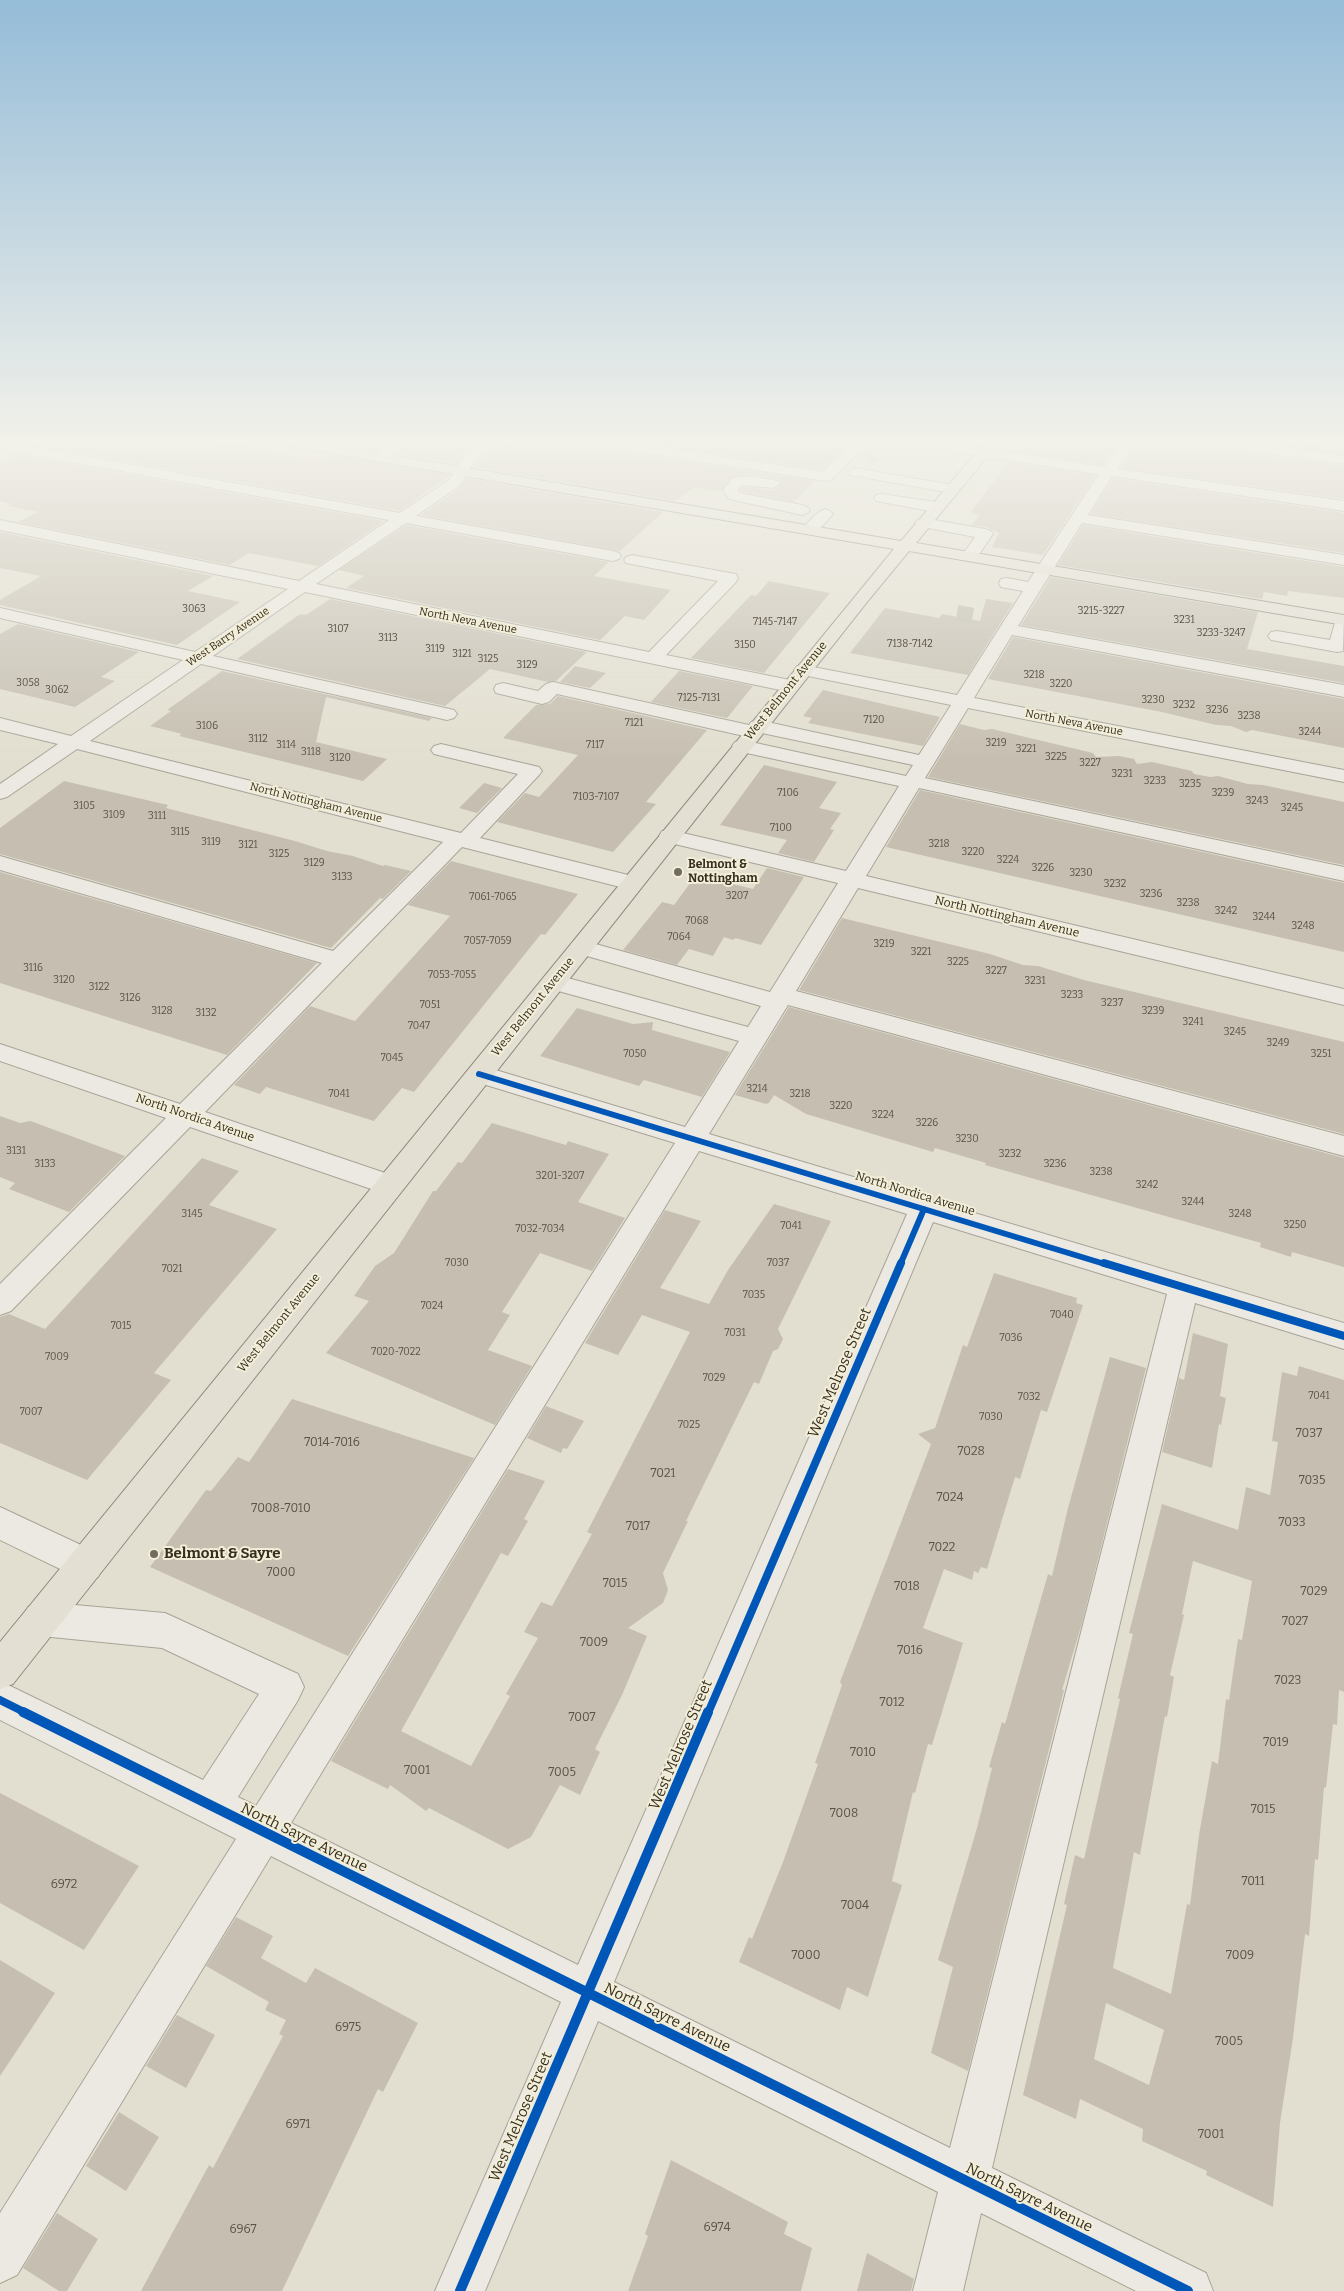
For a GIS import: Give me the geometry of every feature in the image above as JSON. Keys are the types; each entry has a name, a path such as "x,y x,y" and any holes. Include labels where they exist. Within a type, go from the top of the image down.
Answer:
{"main road":[{"name":"West Belmont Avenue","path":"0,1671 902,547"},
{"path":"908,547 969,557 1028,580 1343,620"}],"street":[{"name":"North Neva Avenue","path":"106,547 653,658 963,701 1344,776"},
{"name":"West Barry Avenue","path":"0,793 360,547"},
{"path":"563,547 613,556"},
{"path":"969,557 978,547"},
{"path":"0,2258 963,701 1007,629 1028,580 1055,547"},
{"path":"1261,547 1344,560"},
{"path":"632,560 730,578 653,658"},
{"path":"0,613 447,714"},
{"path":"1277,636 1340,648 1343,620"},
{"path":"1007,629 1344,691"},
{"path":"503,690 542,698 553,688 1344,874"},
{"name":"North Nottingham Avenue","path":"0,724 632,883"},
{"path":"0,1303 338,960 532,771 441,750"},
{"name":"North Nottingham Avenue","path":"670,836 1344,998"},
{"path":"0,862 338,960"},
{"path":"581,947 1344,1146"},
{"path":"553,982 755,1037"},
{"name":"North Nordica Avenue","path":"0,1052 390,1185"},
{"name":"North Nordica Avenue","path":"479,1074 1344,1336"},
{"name":"West Melrose Street","path":"460,2291 924,1208"},
{"path":"938,2291 1184,1287"},
{"path":"0,1523 85,1565"},
{"path":"41,1619 165,1631 285,1687 210,1805"},
{"name":"North Sayre Avenue","path":"0,1700 1188,2291"}],"building":[{"path":"0,547 72,547 213,576 188,591 240,602 177,645 0,605 0,600 41,576 0,568"},
{"path":"141,547 346,547 318,566 249,553 230,565"},
{"path":"373,547 526,547 609,562 594,576 671,590 644,620 625,616 600,640 346,588 364,576 339,570"},
{"path":"597,547 625,547 620,551"},
{"path":"992,547 1048,547 1043,555"},
{"path":"1069,547 1219,547 1344,567 1344,598 1288,591 1287,596 1264,592 1262,599 1058,565"},
{"path":"1305,547 1344,547 1344,553"},
{"path":"1051,577 1258,612 1247,649 1344,666 1344,683 1021,625"},
{"path":"769,581 830,593 764,673 691,658 751,595 756,596"},
{"path":"330,599 587,652 556,681 548,682 490,669 445,706 237,659 300,614 306,615"},
{"path":"986,599 1013,603 968,675 850,653 885,608 939,618 942,614 980,621"},
{"path":"18,624 139,652 101,677 115,681 75,707 0,689 0,634"},
{"path":"1013,637 1344,699 1344,748 1252,730 1246,732 1231,726 1216,725 1162,712 988,679"},
{"path":"575,666 606,673 590,688 560,682"},
{"path":"222,671 432,718 429,721 326,697 316,742 387,759 363,781 179,736 182,734 150,726 171,711 167,710"},
{"path":"679,671 753,686 727,718 651,702"},
{"path":"823,690 940,717 923,746 808,723 812,718 803,716"},
{"path":"558,696 707,730 646,802 656,804 613,852 497,822 525,793 539,797 578,755 503,738 536,705 550,704"},
{"path":"960,724 984,730 992,729 1093,753 1096,757 1119,756 1134,759 1137,764 1152,762 1192,771 1194,774 1210,777 1218,776 1248,784 1263,785 1344,802 1344,865 928,777"},
{"path":"764,765 837,782 819,808 841,813 830,829 834,830 814,862 778,853 787,840 720,825"},
{"path":"64,781 168,805 166,808 327,851 353,856 383,866 411,871 383,899 380,898 331,948 0,854 0,828"},
{"path":"484,783 502,788 477,813 459,808"},
{"path":"920,790 1344,883 1344,952 886,847"},
{"path":"451,861 578,894 545,935 541,934 414,1092 402,1088 374,1121 266,1087 260,1094 234,1085 310,1006 355,1021 450,916 408,905"},
{"path":"767,868 804,877 761,945 724,937 713,956 689,949 677,965 623,950 662,902 674,905 696,875 753,889"},
{"path":"0,872 317,963 227,1055 0,983"},
{"path":"842,918 990,954 1023,965 1038,966 1084,980 1344,1042 1344,1134 799,990"},
{"path":"789,1007 1344,1158 1344,1267 1292,1252 1291,1257 1260,1247 1261,1243 985,1165 986,1163 935,1148 933,1152 806,1114 774,1095 769,1103 766,1104 735,1095"},
{"path":"577,1008 633,1024 653,1022 652,1030 730,1052 702,1097 644,1080 639,1086 540,1056"},
{"path":"0,1116 20,1123 30,1121 125,1156 69,1212 9,1189 15,1183 0,1177"},
{"path":"492,1123 566,1145 568,1141 609,1154 578,1202 625,1218 592,1271 540,1253 502,1312 510,1315 488,1350 532,1366 495,1425 326,1353 369,1301 354,1296 375,1266 394,1253 433,1191 436,1191 458,1162 462,1163"},
{"path":"202,1158 239,1171 209,1205 277,1229 154,1373 171,1380 87,1480 0,1443 0,1317 9,1314 45,1329"},
{"path":"774,1204 831,1221 778,1329 783,1339 778,1349 773,1351 759,1384 754,1382 686,1521 688,1521 663,1573 668,1590 663,1603 628,1628 647,1636 622,1695 595,1749 600,1752 580,1795 560,1785 531,1837 508,1849 429,1808 426,1811 390,1785 388,1789 331,1761 508,1469 545,1481 524,1519 528,1521 508,1556 501,1553 401,1731 471,1766 510,1696 506,1694 538,1638 524,1632 541,1602 552,1606 592,1534 587,1532 690,1332 642,1315 618,1355 585,1343 665,1210 701,1221 660,1288 709,1304 728,1270"},
{"path":"994,1273 1077,1298 1076,1303 1083,1305 1047,1412 1041,1410 1020,1479 1015,1477 987,1569 981,1567 978,1573 974,1571 972,1580 944,1569 923,1628 963,1643 932,1745 928,1744 915,1793 913,1792 892,1881 902,1885 868,1997 847,1987 840,2010 739,1962 749,1937 752,1939 783,1862 818,1764 815,1763 842,1685 840,1682 931,1444 918,1434 935,1428 963,1345 967,1347"},
{"path":"1193,1333 1228,1344 1220,1396 1226,1398 1221,1425 1219,1424 1212,1468 1162,1452 1179,1378 1184,1380"},
{"path":"1110,1357 1146,1368 1082,1623 1062,1690 1064,1690 968,2071 931,2053 953,1967 938,1960 977,1828 992,1768 989,1767 1002,1722 1005,1724 1048,1574 1052,1576 1068,1508"},
{"path":"1299,1366 1344,1380 1344,1692 1339,1690 1337,1725 1333,1724 1326,1788 1324,1787 1318,1860 1315,1859 1309,1936 1305,1934 1293,2038 1280,2123 1273,2207 1206,2175 1207,2171 1142,2141 1143,2129 1080,2099 1076,2119 1023,2095 1067,1905 1064,1904 1075,1855 1084,1859 1133,1634 1129,1633 1162,1504 1238,1530 1246,1487 1270,1495 1278,1442 1272,1441 1282,1372 1297,1376","holes":["1193,1561 1252,1581 1242,1640 1238,1639 1229,1700 1226,1699 1218,1764 1212,1761 1199,1835 1190,1905 1187,1904 1171,1994 1113,1968 1134,1852 1140,1855 1165,1716 1167,1717 1174,1677 1170,1675 1184,1615 1182,1614","1106,2003 1164,2030 1149,2085 1094,2059"]},
{"path":"292,1399 474,1458 348,1656 150,1567 206,1490 211,1491 238,1457 249,1462"},
{"path":"546,1406 584,1421 567,1449 563,1448 561,1453 527,1438"},
{"path":"0,1793 139,1866 84,1950 0,1903"},
{"path":"236,1917 273,1936 261,1958 306,1983 315,1968 418,2023 383,2092 378,2089 282,2291 141,2291 209,2165 213,2168 283,2036 279,2034 286,2020 265,2010 269,2002 206,1966"},
{"path":"0,1960 55,1993 0,2076"},
{"path":"177,2015 215,2035 186,2088 146,2066"},
{"path":"119,2112 159,2137 126,2191 86,2166"},
{"path":"671,2160 788,2222 784,2234 812,2248 801,2291 628,2291 648,2236 645,2234"},
{"path":"57,2213 98,2239 67,2291 59,2291 23,2268"},
{"path":"867,2253 914,2279 911,2291 857,2291"}],"tunnel":[{"path":"957,613 974,616"}],"cycle path":[{"path":"479,1074 1344,1336"},
{"path":"460,2291 924,1209"},
{"path":"0,1700 1188,2291"}],"place":[{"name":"Belmont & Nottingham","path":"678,872"},
{"name":"Belmont & Sayre","path":"154,1554"}]}
